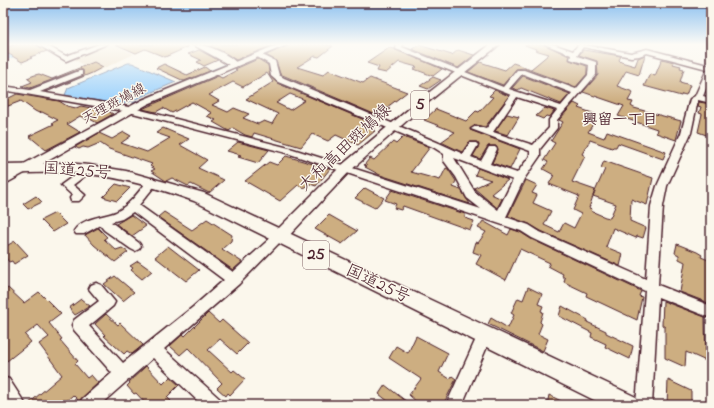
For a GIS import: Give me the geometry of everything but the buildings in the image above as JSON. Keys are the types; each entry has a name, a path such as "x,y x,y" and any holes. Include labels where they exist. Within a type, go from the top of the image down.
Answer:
{"highway":[{"name":"国道25号","path":"3,169 26,168 86,170 153,182 199,198 485,335 618,402"}],"main road":[{"name":"天理斑鳩線","path":"26,168 129,110 233,63"},
{"name":"大和高田斑鳩線","path":"279,237 346,168 472,63"}],"street":[{"path":"272,63 275,76 281,80 436,144 448,153 519,178"},
{"path":"435,63 562,109"},
{"path":"500,218 519,178 535,156 535,149 553,128 553,120 592,75 593,64 590,63"},
{"path":"644,405 651,288 659,194 686,133 694,99 698,97 708,84 711,68 692,63"},
{"path":"504,89 520,72 524,72 577,92"},
{"path":"32,92 79,73"},
{"path":"3,88 129,110 346,168 488,216 500,218 525,228 536,235 651,288 711,312"},
{"path":"488,133 516,93"},
{"path":"698,97 711,101"},
{"path":"476,129 535,149"},
{"path":"465,159 473,145"},
{"path":"484,165 492,149"},
{"path":"448,153 449,161 460,175 471,195 500,218"},
{"path":"3,180 26,168"},
{"path":"75,198 80,195 66,185 86,170"},
{"path":"80,231 103,220 124,214 153,182"},
{"path":"132,206 234,280"},
{"path":"103,220 108,226 135,246"},
{"path":"88,405 153,348 198,312 279,237"},
{"path":"96,289 108,302 79,325 123,374"},
{"path":"454,405 485,335"},
{"path":"153,348 214,405"},
{"path":"3,385 18,405"}],"shaded area":[{"path":"81,63 115,63 96,72"}],"water":[{"path":"128,63 132,63 176,82 121,105 65,95 68,88"}],"waterway":[{"path":"133,103 229,63"}],"district":[{"name":"興留一丁目","path":"620,120"}]}
